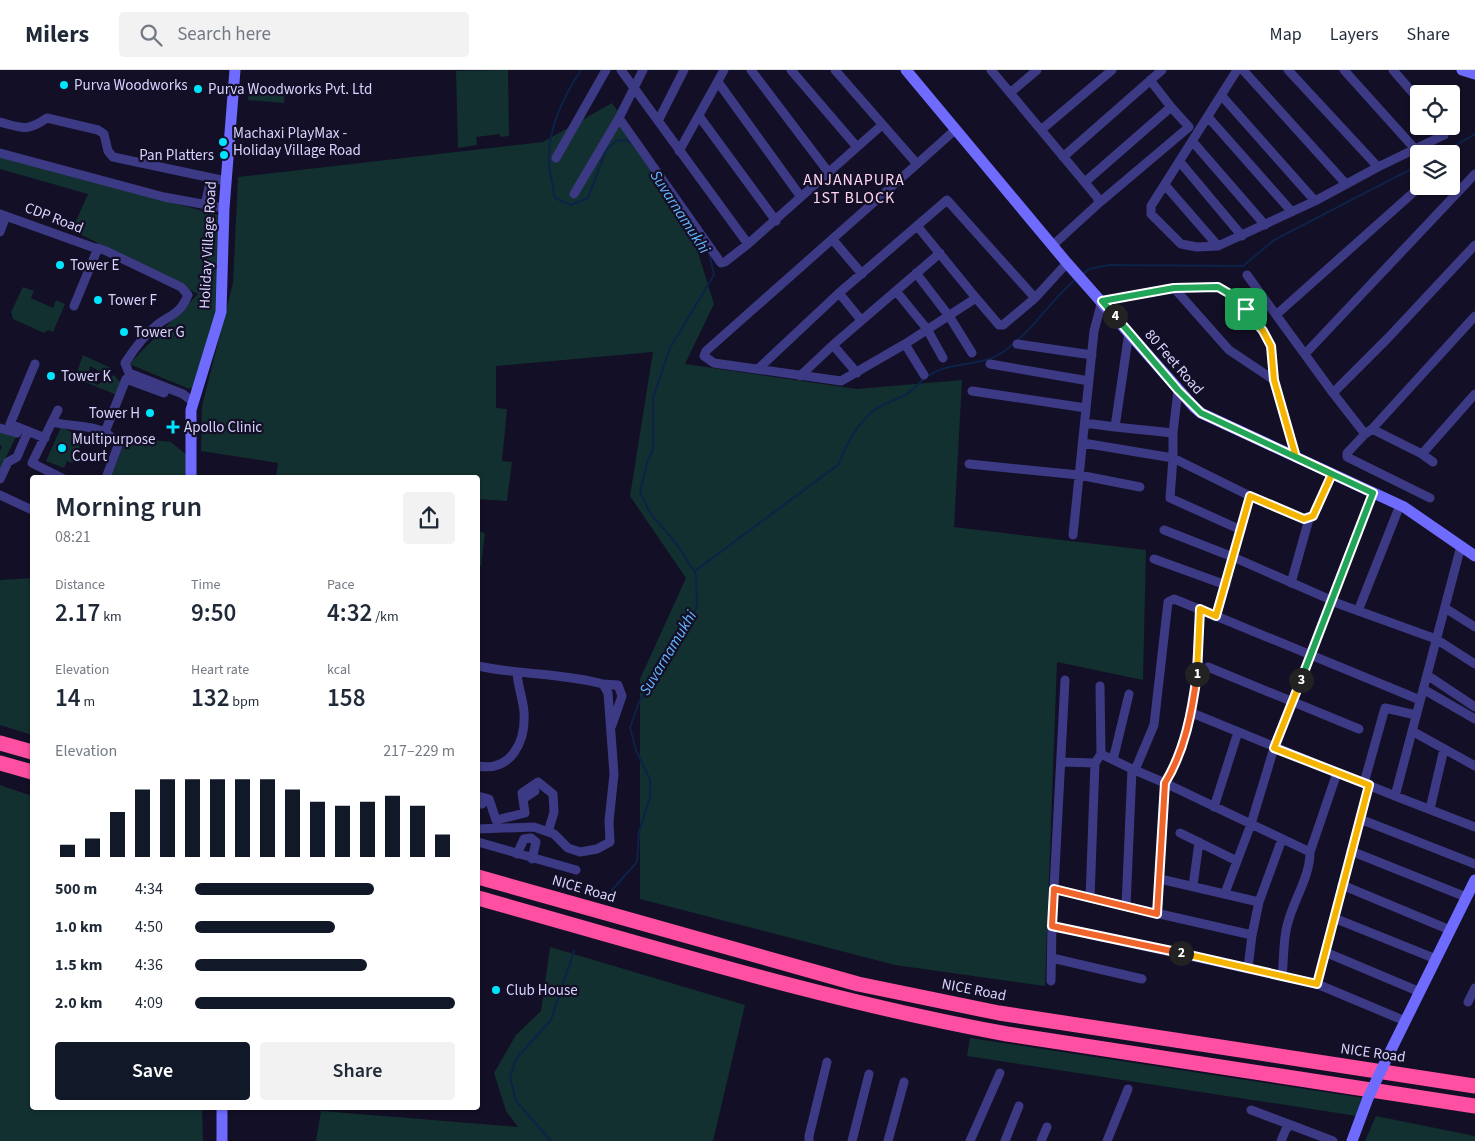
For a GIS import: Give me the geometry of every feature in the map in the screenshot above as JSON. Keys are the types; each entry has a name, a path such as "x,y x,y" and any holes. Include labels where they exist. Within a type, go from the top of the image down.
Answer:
{"highway":[{"path":"0,743 30,751"},
{"path":"0,763 30,771"},
{"name":"NICE Road","path":"480,878 797,968 921,998 999,1013 1475,1086"},
{"path":"480,899 777,982 920,1017 1017,1036 1475,1106"}],"street":[{"name":"Holiday Village Road","path":"191,475 189,447 193,404 219,322 224,208 234,70"},
{"path":"556,158 606,70"},
{"path":"622,70 748,244"},
{"path":"574,194 619,118 643,70"},
{"path":"658,121 684,70"},
{"path":"680,151 724,70"},
{"path":"752,70 829,173"},
{"path":"791,70 857,147"},
{"path":"835,70 917,164"},
{"name":"80 Feet Road","path":"906,70 1067,264 1102,301 1178,390 1201,413 1400,505 1421,517 1475,556"},
{"path":"991,70 1085,182 1100,203"},
{"path":"1010,93 1037,70"},
{"path":"1041,130 1112,70"},
{"path":"1064,157 1162,70"},
{"path":"1237,70 1151,206 1151,214 1181,244 1197,247 1218,246 1292,212 1410,151"},
{"path":"1243,70 1346,184"},
{"path":"1288,70 1378,167"},
{"path":"1344,70 1411,145"},
{"path":"1393,70 1410,90"},
{"path":"1462,70 1475,74"},
{"path":"1052,246 1189,127 1150,80"},
{"path":"718,82 801,197"},
{"path":"1221,95 1314,200"},
{"path":"1085,182 1171,107"},
{"path":"699,116 776,221"},
{"path":"1208,117 1292,212"},
{"path":"0,122 19,127 33,127 47,118 98,130 104,134 108,151 113,157 226,181"},
{"path":"619,118 721,263 725,262 776,221 882,125"},
{"path":"956,129 706,352 704,356 714,363 841,381 905,344 976,298"},
{"path":"1423,145 1442,135"},
{"path":"1193,142 1265,225"},
{"path":"0,153 164,197 224,208"},
{"path":"1180,162 1242,236"},
{"path":"1305,354 1475,174"},
{"path":"204,205 211,178"},
{"path":"1165,185 1218,246"},
{"path":"1276,315 1411,195"},
{"path":"758,368 839,293 918,227 947,200 1035,298"},
{"path":"0,232 2,216"},
{"name":"CDP Road","path":"2,216 98,248 176,284 188,296 176,314 160,323 146,335 125,364 129,372 183,394 193,404"},
{"path":"918,227 999,325 1003,325 1035,298 1067,264"},
{"path":"833,240 862,274"},
{"path":"1333,393 1388,338 1475,244"},
{"path":"74,306 98,248"},
{"path":"800,376 861,320 940,253"},
{"path":"916,273 949,316 972,353"},
{"path":"1247,275 1333,393 1369,431 1422,454 1433,462"},
{"path":"1073,535 1094,331 1102,301 1174,288 1218,287 1230,294 1246,309 1263,331 1271,346 1274,380 1296,457"},
{"path":"1174,288 1229,350 1274,380"},
{"path":"896,290 927,329 943,358"},
{"path":"839,293 861,320"},
{"path":"1430,498 1348,457 1348,453 1475,316"},
{"path":"1115,427 1129,332"},
{"path":"905,344 924,375"},
{"path":"1017,344 1092,355"},
{"path":"833,345 857,372"},
{"path":"35,364 10,424 43,440"},
{"path":"990,364 1089,381"},
{"path":"105,432 126,379 193,404"},
{"path":"1178,390 1173,433 1170,498 1241,530"},
{"path":"972,391 1086,408"},
{"path":"1422,454 1475,394"},
{"path":"32,463 58,410"},
{"path":"52,422 66,426 90,426 105,432 119,443 107,475"},
{"path":"1085,423 1173,433"},
{"path":"0,428 43,440"},
{"path":"0,479 8,462 17,457 26,436"},
{"path":"1083,443 1173,458 1250,496 1304,519 1309,519"},
{"path":"17,457 56,475"},
{"path":"970,464 1079,475 1140,487"},
{"path":"1291,583 1309,519 1313,516 1332,474"},
{"path":"1225,893 1251,824 1274,748 1373,493"},
{"path":"0,495 30,509"},
{"path":"1216,616 1250,496"},
{"path":"1358,610 1400,505"},
{"path":"1164,530 1233,557 1331,601 1436,639 1475,664"},
{"path":"1395,796 1461,546"},
{"path":"1154,558 1226,585"},
{"path":"1126,906 1134,769 1154,725 1168,602 1174,599 1200,609 1420,700"},
{"path":"1444,608 1475,627"},
{"path":"1157,914 1165,783 1174,767 1192,713 1200,609"},
{"path":"480,666 517,673 618,685 622,696 610,729"},
{"path":"1208,667 1359,729"},
{"path":"480,766 493,766 505,761 518,749 524,713 518,690 517,673"},
{"path":"1427,675 1475,707"},
{"path":"1051,981 1064,680"},
{"path":"480,829 534,827 554,834 568,848 580,852 596,849 610,842 609,821 614,774 608,693 603,684"},
{"path":"1090,898 1095,763 1101,754 1100,686"},
{"path":"1423,689 1475,719"},
{"path":"1113,760 1128,694"},
{"path":"1317,984 1360,818 1384,708 1416,715"},
{"path":"1192,713 1274,748 1475,827"},
{"path":"1412,731 1475,766"},
{"path":"1214,807 1238,732"},
{"path":"1430,809 1444,749"},
{"path":"1101,754 1310,852"},
{"path":"1061,762 1095,763"},
{"path":"1282,976 1287,926 1305,879 1310,862 1310,852 1337,773"},
{"path":"480,801 489,799 496,820 525,814 524,790 538,782 552,794 554,812 548,832"},
{"path":"523,799 535,791"},
{"path":"1360,818 1475,864"},
{"path":"531,838 534,827"},
{"path":"1180,833 1237,860"},
{"path":"517,854 524,840 531,838"},
{"path":"531,838 536,842 532,859"},
{"path":"1248,968 1259,902 1282,839"},
{"path":"1193,886 1199,842"},
{"path":"480,843 576,870"},
{"path":"1351,850 1472,889 1387,1058 1368,1098 1352,1141"},
{"path":"1160,879 1259,902"},
{"path":"1342,886 1450,930"},
{"path":"1054,889 1252,935"},
{"path":"1334,918 1436,959"},
{"path":"1052,926 1317,984 1405,1021"},
{"path":"1325,952 1420,992"},
{"path":"1052,958 1142,979"},
{"path":"1468,1002 1475,988"},
{"path":"809,1141 808,1136 827,1062"},
{"path":"970,1141 1000,1073"},
{"path":"852,1141 868,1074"},
{"path":"888,1141 904,1082"},
{"path":"1106,1141 1128,1088"},
{"path":"1005,1141 1019,1106"},
{"path":"222,1110 222,1141"},
{"path":"1250,1110 1291,1125 1320,1139 1333,1141"},
{"path":"1281,1141 1286,1129 1291,1125"},
{"path":"1041,1141 1047,1127"}],"green space":[{"path":"508,70 509,136 500,137 500,134 476,137 477,145 458,148 456,71"},
{"path":"249,84 285,87 284,103 248,100"},
{"path":"612,103 683,204 714,304 685,364 857,389 962,380 954,527 1146,550 1143,680 1057,662 1045,986 895,965 640,899 640,679 686,578 630,496 653,352 496,366 496,408 507,409 502,461 512,462 507,501 480,499 480,475 276,475 278,463 201,451 202,406 233,283 238,177 543,142"},
{"path":"0,157 222,216 222,300 195,389 187,388 129,364 198,294 72,230 88,194 0,169"},
{"path":"23,287 34,291 31,298 53,308 56,300 65,304 53,332 48,330 44,333 13,319 11,312"},
{"path":"83,355 113,369 103,373 90,366 88,379 97,385 114,375 121,383 117,395 75,378"},
{"name":"Multipurpose Court","path":"61,427 83,438 73,463 67,461 64,468 46,461"},
{"path":"0,430 17,435 0,469 0,451 2,447 0,445"},
{"path":"126,437 171,442 189,457 190,475 112,475"},
{"path":"480,532 485,533 480,566"},
{"path":"30,578 30,734 0,725 0,580"},
{"path":"0,785 30,795 30,1110 202,1110 203,1141 0,1141"},
{"path":"550,947 745,1005 713,1141 316,1141 321,1111 518,1127 506,1111 494,1073 516,1035 541,1011"},
{"path":"970,1038 1364,1098 1357,1116 967,1056"},
{"path":"1376,1116 1475,1136 1475,1141 1365,1141"}],"waterway":[{"name":"Suvarnamukhi","path":"581,70 562,103 551,139 549,164 555,198 571,205 588,198 606,150 616,141 627,140 633,145"},
{"path":"1456,145 1475,134"},
{"path":"1082,275 1089,269 1109,265 1243,266 1274,240 1410,170"},
{"name":"Suvarnamukhi","path":"612,890 637,862 639,832 650,797 650,780 636,750 630,728 639,702 680,640 697,607 696,574 676,543 650,513 640,492 647,463 653,449 653,398 670,348 714,275 709,253"},
{"path":"695,571 839,464 854,433 877,408 910,392 925,378 935,372 988,359 1003,352 1023,335 1076,279"},
{"name":"Suvarnamukhi","path":"551,1141 516,1101 510,1077 516,1059 551,1020 574,951"}],"place":[{"name":"Purva Woodworks","path":"64,85"},
{"name":"Purva Woodworks Pvt. Ltd","path":"198,89"},
{"name":"Machaxi PlayMax - Holiday Village Road","path":"223,142"},
{"name":"Pan Platters","path":"224,155"},
{"name":"Tower E","path":"60,265"},
{"name":"Tower F","path":"98,300"},
{"name":"Tower G","path":"124,332"},
{"name":"Tower K","path":"51,376"},
{"name":"Tower H","path":"150,413"},
{"name":"Apollo Clinic","path":"173,427"},
{"name":"Multipurpose Court","path":"62,448"},
{"name":"Club House","path":"496,990"}],"district":[{"name":"ANJANAPURA 1ST BLOCK","path":"854,189"}],"route":[{"path":"1246,309 1230,294 1218,287 1174,288 1102,301 1178,390 1201,413 1296,457 1373,493 1274,748 1369,785 1317,984 1052,926 1054,889 1157,914 1165,783 1174,767 1192,713 1197,674 1200,609 1216,616 1250,496 1304,519 1309,519 1313,516 1332,474 1296,457 1274,380 1271,346 1263,331 1246,309"}]}
